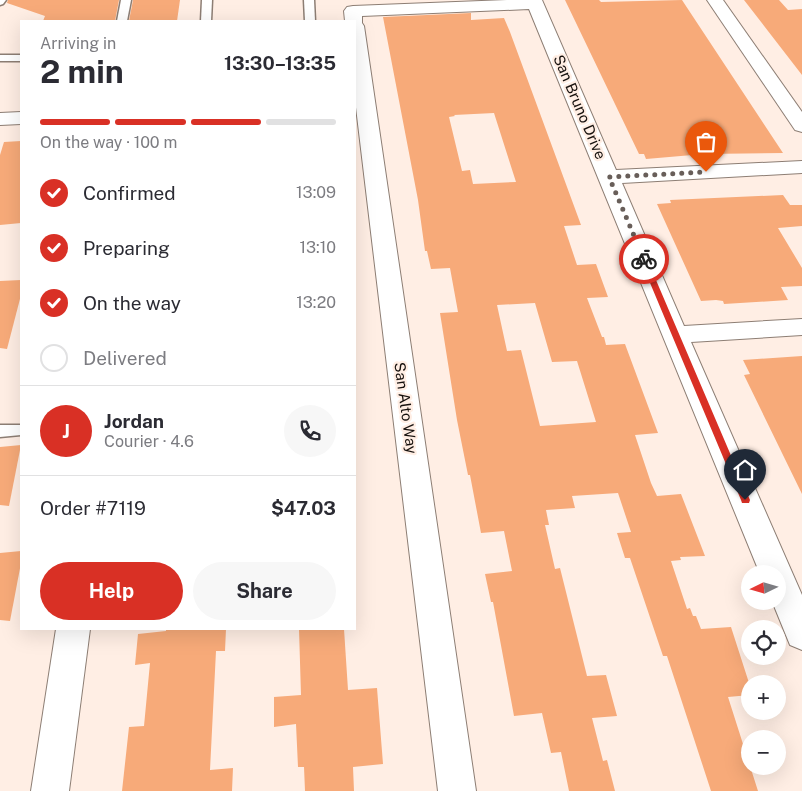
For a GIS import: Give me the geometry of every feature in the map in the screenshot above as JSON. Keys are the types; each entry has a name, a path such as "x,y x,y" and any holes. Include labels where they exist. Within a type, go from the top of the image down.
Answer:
{"street":[{"path":"715,0 802,126"},
{"path":"354,20 353,11 535,2"},
{"name":"San Bruno Drive","path":"535,2 773,565"},
{"name":"San Alto Way","path":"356,34 457,791"},
{"path":"0,119 20,118"},
{"path":"609,177 802,167"},
{"path":"676,335 802,327"},
{"name":"San Bruno Drive","path":"786,597 802,635"},
{"path":"50,791 73,630"}],"lane":[{"path":"122,20 126,0"},
{"path":"206,20 207,0"},
{"path":"309,0 310,20"},
{"path":"0,58 20,58"},
{"path":"0,431 20,430"}],"building":[{"path":"8,0 119,0 115,20 43,20 45,16 7,3"},
{"path":"133,0 180,0 177,20 129,20"},
{"path":"565,0 599,0 601,2 682,0 783,153 704,154 646,159 644,154 639,154"},
{"path":"744,0 779,0 788,10 802,9 802,75"},
{"path":"471,13 471,20 504,18 581,225 564,226 577,265 596,264 608,297 587,298 606,345 625,344 658,433 635,435 651,483 657,496 681,494 705,556 680,557 681,560 671,561 687,609 690,608 693,616 696,616 701,629 731,627 741,658 741,665 743,665 746,675 741,675 741,696 728,697 741,738 741,775 753,775 758,791 711,791 667,656 663,656 630,558 625,558 617,533 631,532 618,493 572,496 575,508 546,510 549,525 545,525 555,569 560,568 587,676 606,675 617,716 592,718 603,761 607,760 615,791 569,791 561,752 551,753 542,713 514,716 493,602 491,602 485,574 512,571 504,531 481,533 457,420 440,313 458,312 450,268 431,269 427,251 425,251 418,200 383,17","holes":["494,113 516,182 473,184 470,170 462,171 449,117 454,115","535,303 552,362 577,361 596,422 540,426 521,350 507,351 497,305"]},
{"path":"20,141 20,223 0,225 0,155 4,142"},
{"path":"783,195 790,205 802,205 802,226 778,228 802,268 802,286 781,287 788,300 724,304 723,301 716,300 701,301 657,204 671,203 670,200"},
{"path":"20,280 20,299 7,349 0,348 0,281"},
{"path":"802,356 802,494 744,375 750,374 743,360"},
{"path":"20,445 9,506 0,505 0,447"},
{"path":"20,551 20,568 10,621 0,620 0,553"},
{"path":"226,630 225,651 216,651 210,770 233,768 232,791 122,791 129,727 144,726 150,663 135,665 138,634 166,631"},
{"path":"299,630 344,630 348,690 377,688 383,764 353,767 354,791 305,791 304,767 298,767 296,724 274,727 274,697 301,695"}],"way so far":[{"path":"644,259 609,177 706,172"}],"route":[{"path":"644,259 745,500"}]}
